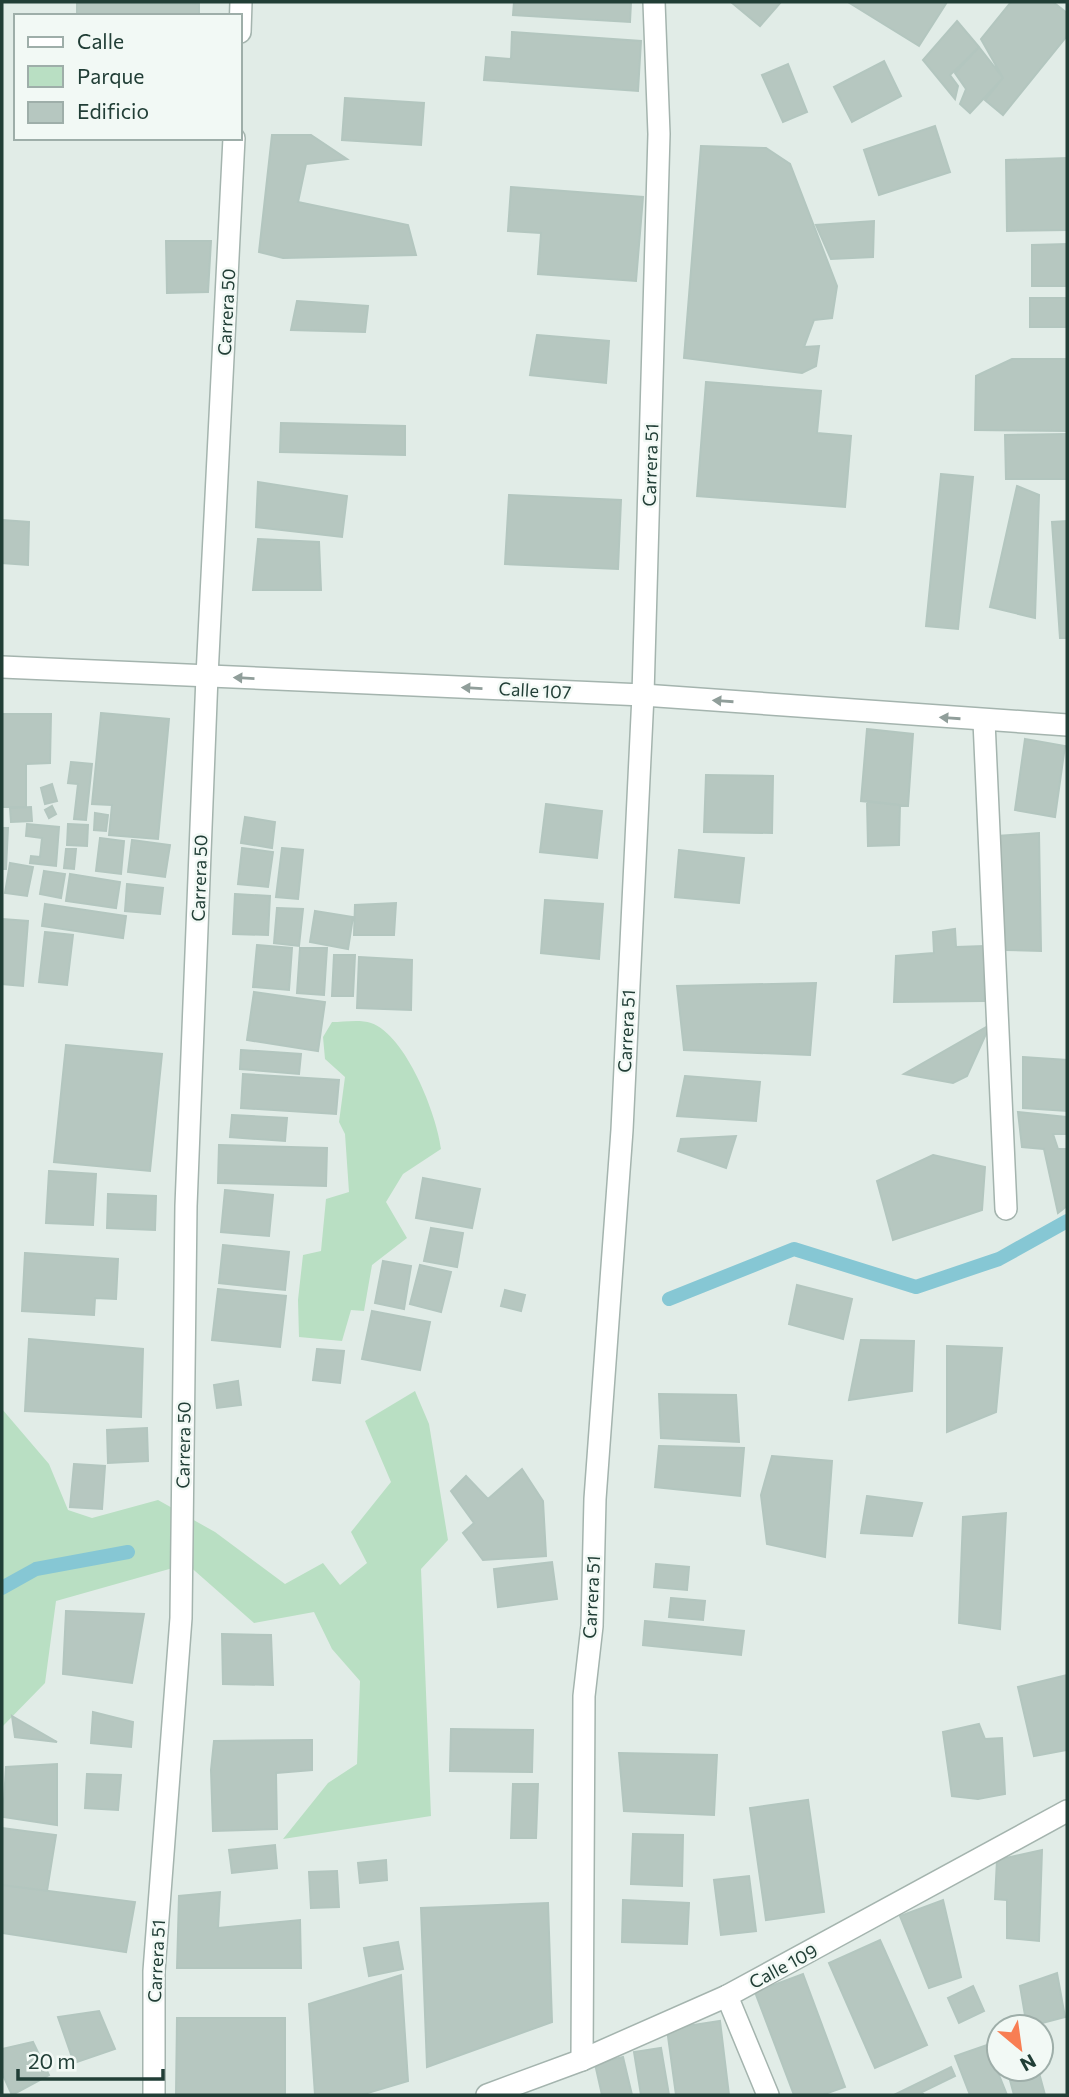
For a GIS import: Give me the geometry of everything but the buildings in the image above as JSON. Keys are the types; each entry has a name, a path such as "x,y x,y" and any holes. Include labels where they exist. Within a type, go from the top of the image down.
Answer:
{"street":[{"name":"Carrera 51","path":"582,2060 584,1696 592,1626 595,1499 622,1130 643,695 659,134 654,2"},
{"name":"Carrera 50","path":"181,1618 186,1206 234,140"},
{"name":"Calle 107","path":"2,667 643,695 1067,725"},
{"path":"984,721 1006,1209"},
{"name":"Carrera 51","path":"153,2095 154,1971 181,1618"},
{"name":"Calle 109","path":"487,2095 582,2060 727,1996 1067,1811"},
{"path":"727,1996 768,2095"}],"green space":[{"path":"332,1022 371,1023 384,1030 396,1043 418,1078 433,1117 441,1149 403,1174 386,1202 407,1238 372,1265 364,1311 351,1310 342,1341 299,1337 298,1300 303,1255 321,1251 326,1199 349,1192 345,1134 339,1122 345,1077 325,1059 323,1037"},
{"path":"415,1391 429,1424 448,1540 421,1569 431,1816 283,1839 328,1783 357,1764 360,1681 332,1649 314,1612 254,1623 187,1564 56,1601 45,1683 2,1727 2,1409 49,1464 68,1510 92,1518 158,1500 215,1532 285,1584 323,1563 340,1585 367,1563 351,1532 391,1482 365,1421"}],"waterway":[{"path":"669,1299 794,1249 916,1287 999,1259 1067,1221"},
{"path":"2,1588 36,1569 128,1552"}]}
